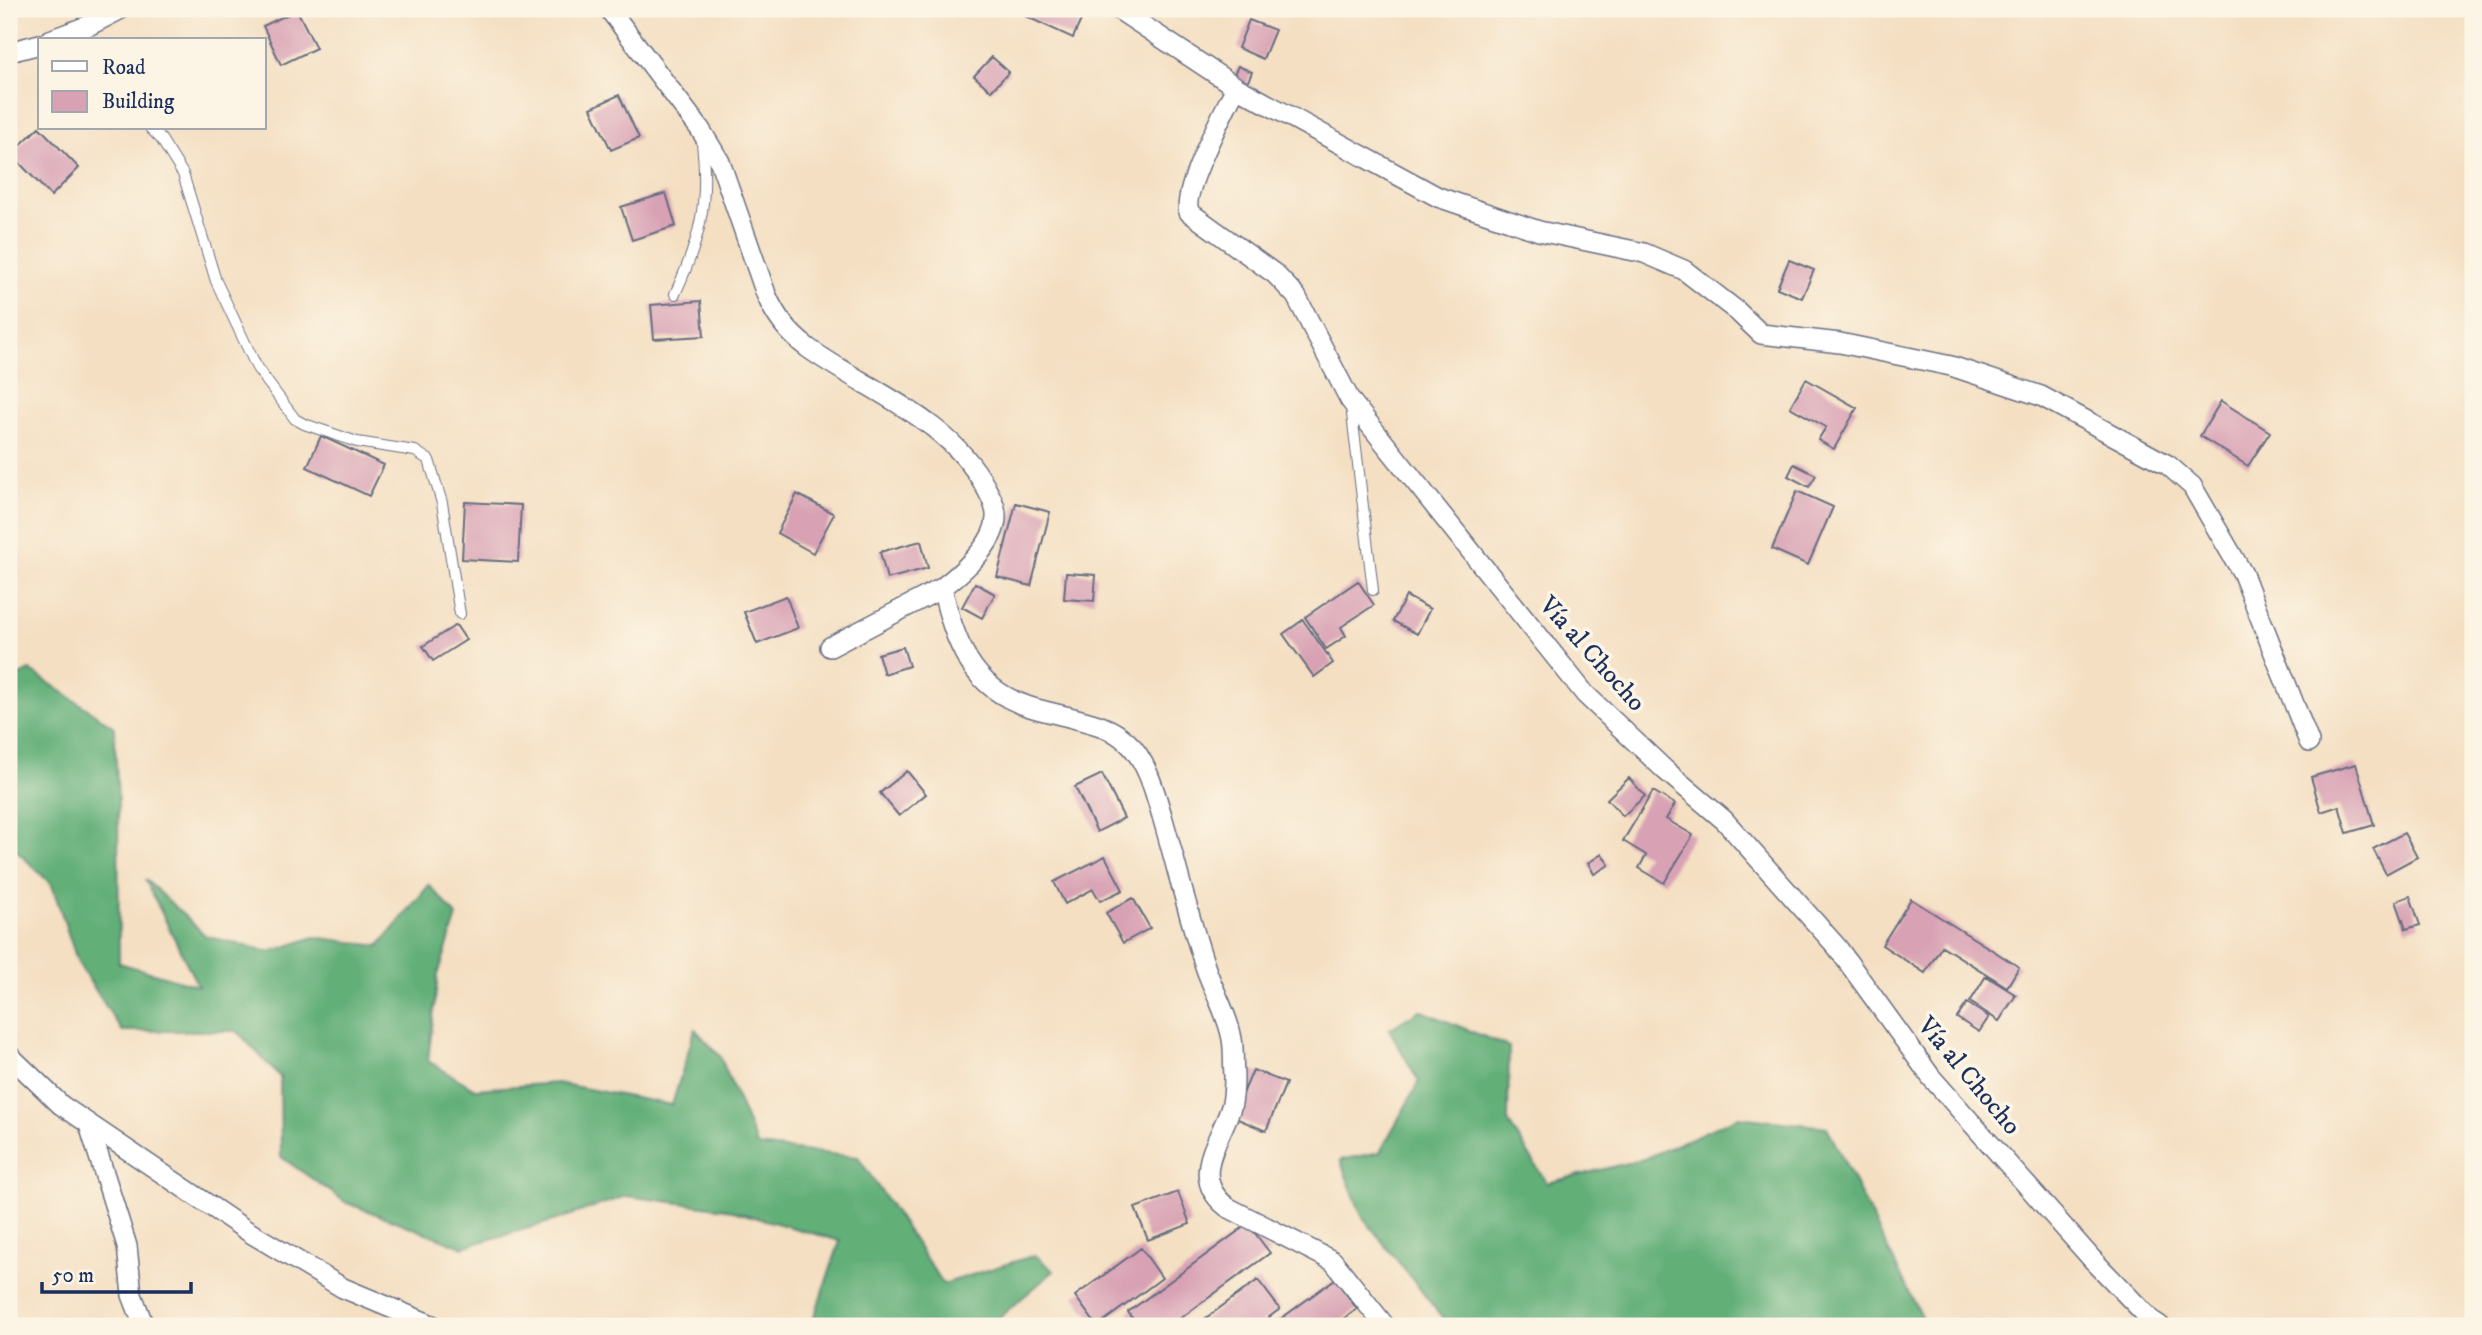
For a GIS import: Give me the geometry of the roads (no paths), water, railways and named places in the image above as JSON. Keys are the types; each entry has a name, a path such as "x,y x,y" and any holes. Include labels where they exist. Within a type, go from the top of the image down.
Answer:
{"street":[{"path":"55,38 90,25 121,9"},
{"path":"609,9 701,129 720,162 775,314 807,347 899,404 949,440 980,476 993,500 996,519 988,540 969,566 942,588 830,646"},
{"path":"1118,9 1236,87 1438,197 1539,231 1644,253 1684,270 1737,311 1761,334 1840,344 1951,366 2041,396 2168,465 2192,486 2243,574 2309,742"},
{"name":"Vía al Chocho","path":"1236,87 1193,181 1186,205 1189,212 1275,274 1296,296 1350,400 1585,694 1724,820 1837,947 1931,1077 2092,1259 2160,1326"},
{"path":"942,588 957,641 984,682 1010,699 1027,706 1106,727 1126,741 1140,758 1158,802 1206,968 1232,1037 1233,1104 1211,1156 1207,1173 1211,1189 1217,1199 1227,1207 1333,1261 1385,1326"},
{"path":"9,1055 61,1105 249,1232 343,1289 434,1326"},
{"path":"89,1125 127,1246 132,1295 144,1326"}],"lane":[{"path":"675,294 693,255 703,213 705,171 701,129"},
{"path":"151,130 161,139 183,174 216,281 257,368 295,419 357,442 415,451 429,460 442,503 460,614"},
{"path":"1350,400 1373,590"}]}
